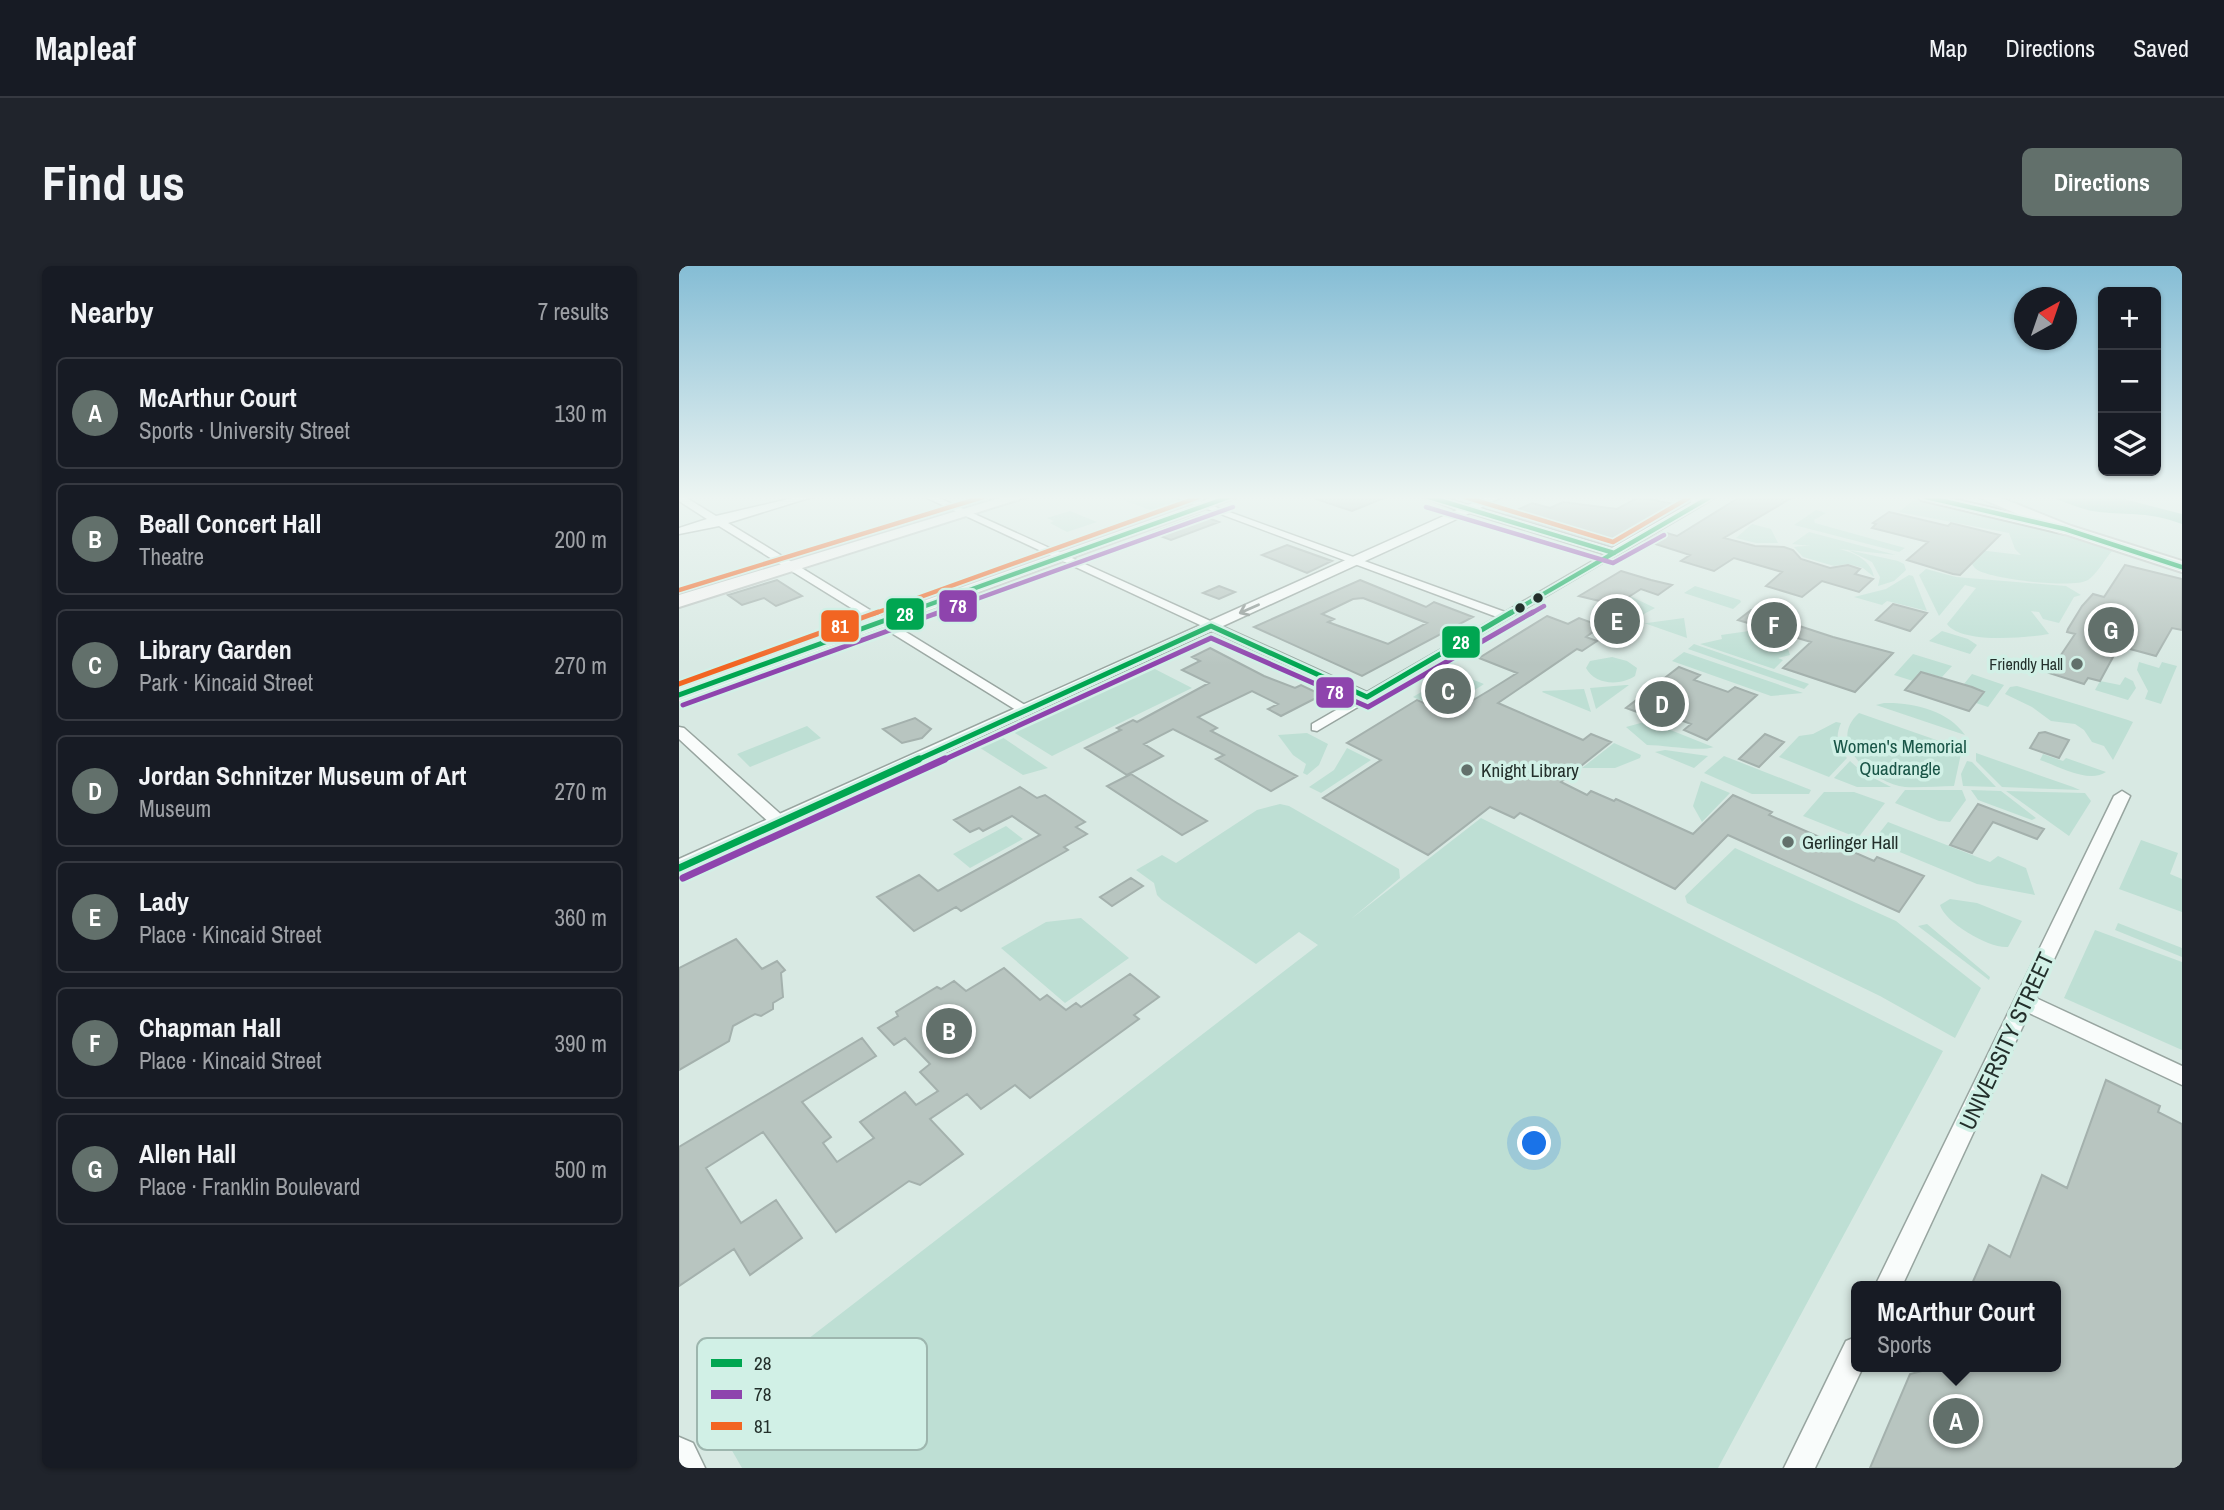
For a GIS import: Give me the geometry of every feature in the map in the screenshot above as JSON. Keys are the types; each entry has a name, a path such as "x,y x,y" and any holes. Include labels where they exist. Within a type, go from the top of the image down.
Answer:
{"main road":[{"path":"679,601 834,553"},
{"path":"679,695 1072,553"},
{"path":"2140,553 2182,567"}],"street":[{"path":"770,553 1026,710"},
{"path":"1053,553 1367,698"},
{"path":"1333,553 1506,616"},
{"path":"679,868 1372,553"},
{"path":"1317,727 1614,553"},
{"path":"679,731 779,822"},
{"name":"UNIVERSITY STREET","path":"1890,1281 2122,796"},
{"path":"2025,1002 2182,1076"},
{"path":"1799,1468 1851,1360"},
{"path":"679,1458 685,1468"}],"green space":[{"path":"1799,553 1850,553 1863,559 1874,577 1863,568 1848,564 1834,566 1803,557"},
{"path":"1854,553 1898,561 1904,564 1906,570 1894,581 1878,586 1880,577 1872,562"},
{"path":"1970,553 2021,555 2019,553 2110,553 2088,580 2080,583 2031,582 1997,576 1976,569 1970,558"},
{"path":"1926,569 1956,577 2066,586 2081,595 2074,597 2059,623 2043,619 2039,612 2031,611 2049,634 2010,638 1966,635 1947,624 1976,588 1965,585 1939,616 1919,575"},
{"path":"1909,575 1913,576 1927,611 1887,601 1882,605 1854,597 1886,589"},
{"path":"1695,586 1741,602 1733,609 1684,593"},
{"path":"1630,596 1655,608 1633,620 1592,607 1602,600 1616,605"},
{"path":"1684,618 1687,638 1644,623 1647,623"},
{"path":"1749,631 1779,640 1790,655 1778,658 1783,660 1774,669 1700,644 1722,639 1721,635"},
{"path":"1942,631 1968,639 1977,645 1970,654 1929,641"},
{"path":"1694,644 1809,684 1804,689 1688,649"},
{"path":"1684,652 1803,693 1771,696 1672,661"},
{"path":"1913,654 1952,666 1942,677 1921,672 1913,681 1894,675"},
{"path":"1612,657 1627,661 1637,668 1635,676 1608,682 1595,678 1586,668 1590,661"},
{"path":"2139,662 2159,668 2162,662 2177,666 2161,704 2145,699 2148,691 2137,670"},
{"path":"1149,666 1192,688 1052,756 1010,730"},
{"path":"1454,672 1484,684 1450,705 1435,705 1413,697"},
{"path":"1972,674 2004,685 1988,707 1976,703 1983,692 1964,684"},
{"path":"2125,677 2133,681 2136,688 2128,700 2095,690 2100,681 2120,685"},
{"path":"1629,685 1596,709 1590,688"},
{"path":"2017,686 2133,722 2113,760 2104,746 2092,742 2084,730 2075,724 2051,721 2032,707 2005,694 2010,687"},
{"path":"1584,689 1591,712 1542,692 1543,691"},
{"path":"1884,703 1929,709 1949,719 1965,735 1876,705"},
{"name":"Women's Memorial Quadrangle","path":"1859,713 1962,749 1954,786 1905,787 1892,784 1867,770 1850,749 1847,737 1850,725"},
{"path":"1648,721 1714,747 1691,749 1647,745 1626,727"},
{"path":"1836,722 1841,723 1838,742 1847,758 1829,777 1779,757 1799,736 1813,734"},
{"path":"807,726 821,738 750,767 737,754"},
{"path":"1307,733 1328,744 1319,765 1307,775 1303,773 1306,764 1293,755 1278,735"},
{"path":"999,735 1048,768 1023,775 977,746"},
{"path":"1614,743 1641,755 1640,758 1615,768 1582,768"},
{"path":"1347,748 1371,760 1321,793 1309,787 1334,770"},
{"path":"1665,750 1708,756 1694,768 1655,752"},
{"path":"1976,753 2080,790 2002,787 1976,761"},
{"path":"2043,754 2063,761 2066,758 2106,772 2091,776 2073,773 2040,760"},
{"path":"1724,756 1811,790 1809,794 1752,794 1704,773"},
{"path":"1850,761 1862,772 1891,787 1857,787 1834,778"},
{"path":"1967,761 1972,762 1996,787 1963,786 1961,774"},
{"path":"1701,781 1730,793 1702,822 1693,806"},
{"path":"1905,790 1962,790 1966,800 1950,822 1939,821 1895,803"},
{"path":"1971,790 2001,791 2036,818 2032,820 1978,800"},
{"path":"2006,791 2085,793 2091,801 2069,836"},
{"path":"1824,792 1854,792 1885,803 1858,838 1803,816"},
{"path":"1280,804 1289,806 1399,869 1400,878 1351,919 1481,818 1943,1051 1718,1468 742,1468 732,1450 927,1450 927,1338 809,1338 1318,945 1299,932 1256,964 1162,900 1157,895 1154,883 1136,870 1162,855 1176,863 1257,810"},
{"path":"1888,822 1990,862 1998,856 2026,868 2035,895 1977,884 1873,841"},
{"path":"1006,826 1023,839 970,868 953,854"},
{"path":"2141,840 2178,853 2170,874 2182,879 2182,912 2119,889"},
{"path":"1735,848 1896,921 1981,988 1955,1038 1880,996 1687,903 1685,896"},
{"path":"1950,899 1977,903 2022,921 2008,947 1990,944 1959,927 1940,905"},
{"path":"1081,918 1129,958 1065,1003 1001,948 1046,922"},
{"path":"2118,923 2182,948 2182,957 2115,930"},
{"path":"1927,924 1990,977 1989,980 1918,926"},
{"path":"2095,930 2182,962 2182,1050 2064,998"}],"building":[{"path":"1310,553 1332,561 1307,573 1262,555"},
{"path":"1684,553 1796,553 1801,559 1830,568 1848,565 1860,569 1855,574 1873,579 1859,592 1822,581 1802,597 1766,586 1782,572 1734,558 1714,571 1681,561 1690,555"},
{"path":"1915,553 1982,553 1960,575 1907,560"},
{"path":"2125,565 2182,579 2182,630 2172,628 2156,656 2119,646 2100,681 2088,678 2084,684 2049,673 2075,634 2067,632 2082,606 2093,594 2104,597"},
{"path":"1621,571 1672,585 1658,595 1641,589 1616,605 1579,596"},
{"path":"777,580 802,596 776,606 764,598 742,605 728,595"},
{"path":"1360,580 1426,607 1434,602 1473,617 1362,676 1254,627","holes":["1363,598 1427,623 1388,644 1328,622 1334,619 1322,614 1353,599"]},
{"path":"1219,586 1235,592 1219,599 1203,593"},
{"path":"1893,604 1927,613 1910,631 1876,620"},
{"path":"1751,610 1774,617 1761,627 1738,620"},
{"path":"1547,616 1568,624 1579,618 1601,626 1586,637 1597,641 1582,651 1577,649 1498,703 1583,740 1591,734 1611,742 1561,782 1587,795 1591,791 1614,801 1616,799 1693,834 1733,795 1772,812 1769,815 1874,861 1877,857 1924,876 1899,912 1728,835 1675,889 1520,813 1514,818 1490,807 1428,855 1323,798 1381,760 1347,743 1417,700 1450,714 1517,673 1479,658"},
{"path":"1781,620 1893,653 1855,692 1783,668 1811,642 1777,632"},
{"path":"1210,648 1264,676 1295,688 1301,685 1322,695 1281,716 1268,709 1278,704 1252,691 1198,717 1217,728 1211,731 1297,776 1271,791 1216,759 1224,755 1173,729 1144,744 1163,756 1127,775 1085,748 1121,730 1117,728 1133,720 1137,722 1209,683 1182,670 1200,661 1192,657"},
{"path":"1679,667 1700,675 1694,680 1728,692 1735,687 1757,695 1707,740 1684,730 1691,724 1655,710 1648,716 1626,708"},
{"path":"1921,672 1984,692 1969,711 1905,690"},
{"path":"915,718 931,729 922,738 902,743 883,729"},
{"path":"2045,732 2069,740 2059,758 2030,748 2039,733"},
{"path":"1765,734 1784,742 1759,767 1739,759"},
{"path":"1131,774 1207,821 1182,835 1107,786"},
{"path":"1020,787 1037,798 1045,795 1085,822 1076,827 1087,834 1064,847 1068,850 961,911 956,907 914,931 877,897 919,875 938,891 1040,835 1012,816 983,831 979,828 970,832 954,820"},
{"path":"1978,804 2044,829 2037,839 1993,822 1972,853 1950,845"},
{"path":"1131,878 1143,886 1112,906 1100,897"},
{"path":"736,939 762,969 777,961 785,970 781,973 783,997 773,1003 773,1009 761,1016 755,1014 733,1026 729,1041 679,1070 679,968"},
{"path":"1004,968 1040,1000 1047,995 1066,1010 1076,1003 1081,1007 1130,974 1159,997 1134,1015 1139,1019 1030,1098 1015,1085 981,1109 967,1094 930,1119 963,1154 920,1185 909,1181 836,1232 763,1132 706,1168 741,1223 776,1200 802,1238 750,1275 734,1249 679,1286 679,1147 862,1038 876,1056 802,1102 831,1137 823,1143 837,1162 874,1138 860,1122 905,1092 916,1105 938,1091 920,1072 930,1064 905,1038 894,1045 878,1028 898,1016 896,1012 937,987 941,989 954,981 966,991"},
{"path":"2106,1080 2160,1106 2158,1112 2182,1124 2182,1468 1870,1468 1910,1374 2061,1372 2061,1281 1973,1281 1989,1245 2010,1257 2042,1175 2067,1188"}],"transit line":[{"name":"81","path":"679,590 800,553"},
{"name":"81","path":"679,684 1043,553"},
{"name":"28","path":"679,695 1073,553"},
{"name":"78","path":"683,705 1105,553"},
{"name":"78","path":"1580,553 1613,563 1631,553"},
{"name":"28","path":"679,868 1211,626 1367,697 1614,553"},
{"name":"28","path":"2139,553 2182,567"},
{"name":"78","path":"683,878 1211,638 1368,707 1544,606"}],"place":[{"name":"Lady","path":"1617,621"},
{"name":"Chapman Hall","path":"1774,625"},
{"name":"Allen Hall","path":"2111,630"},
{"name":"Friendly Hall","path":"2077,664"},
{"name":"Library Garden","path":"1448,691"},
{"name":"Jordan Schnitzer Museum of Art","path":"1662,704"},
{"name":"Knight Library","path":"1467,770"},
{"name":"Gerlinger Hall","path":"1788,842"},
{"name":"Beall Concert Hall","path":"949,1031"},
{"name":"McArthur Court","path":"1956,1421"}]}
